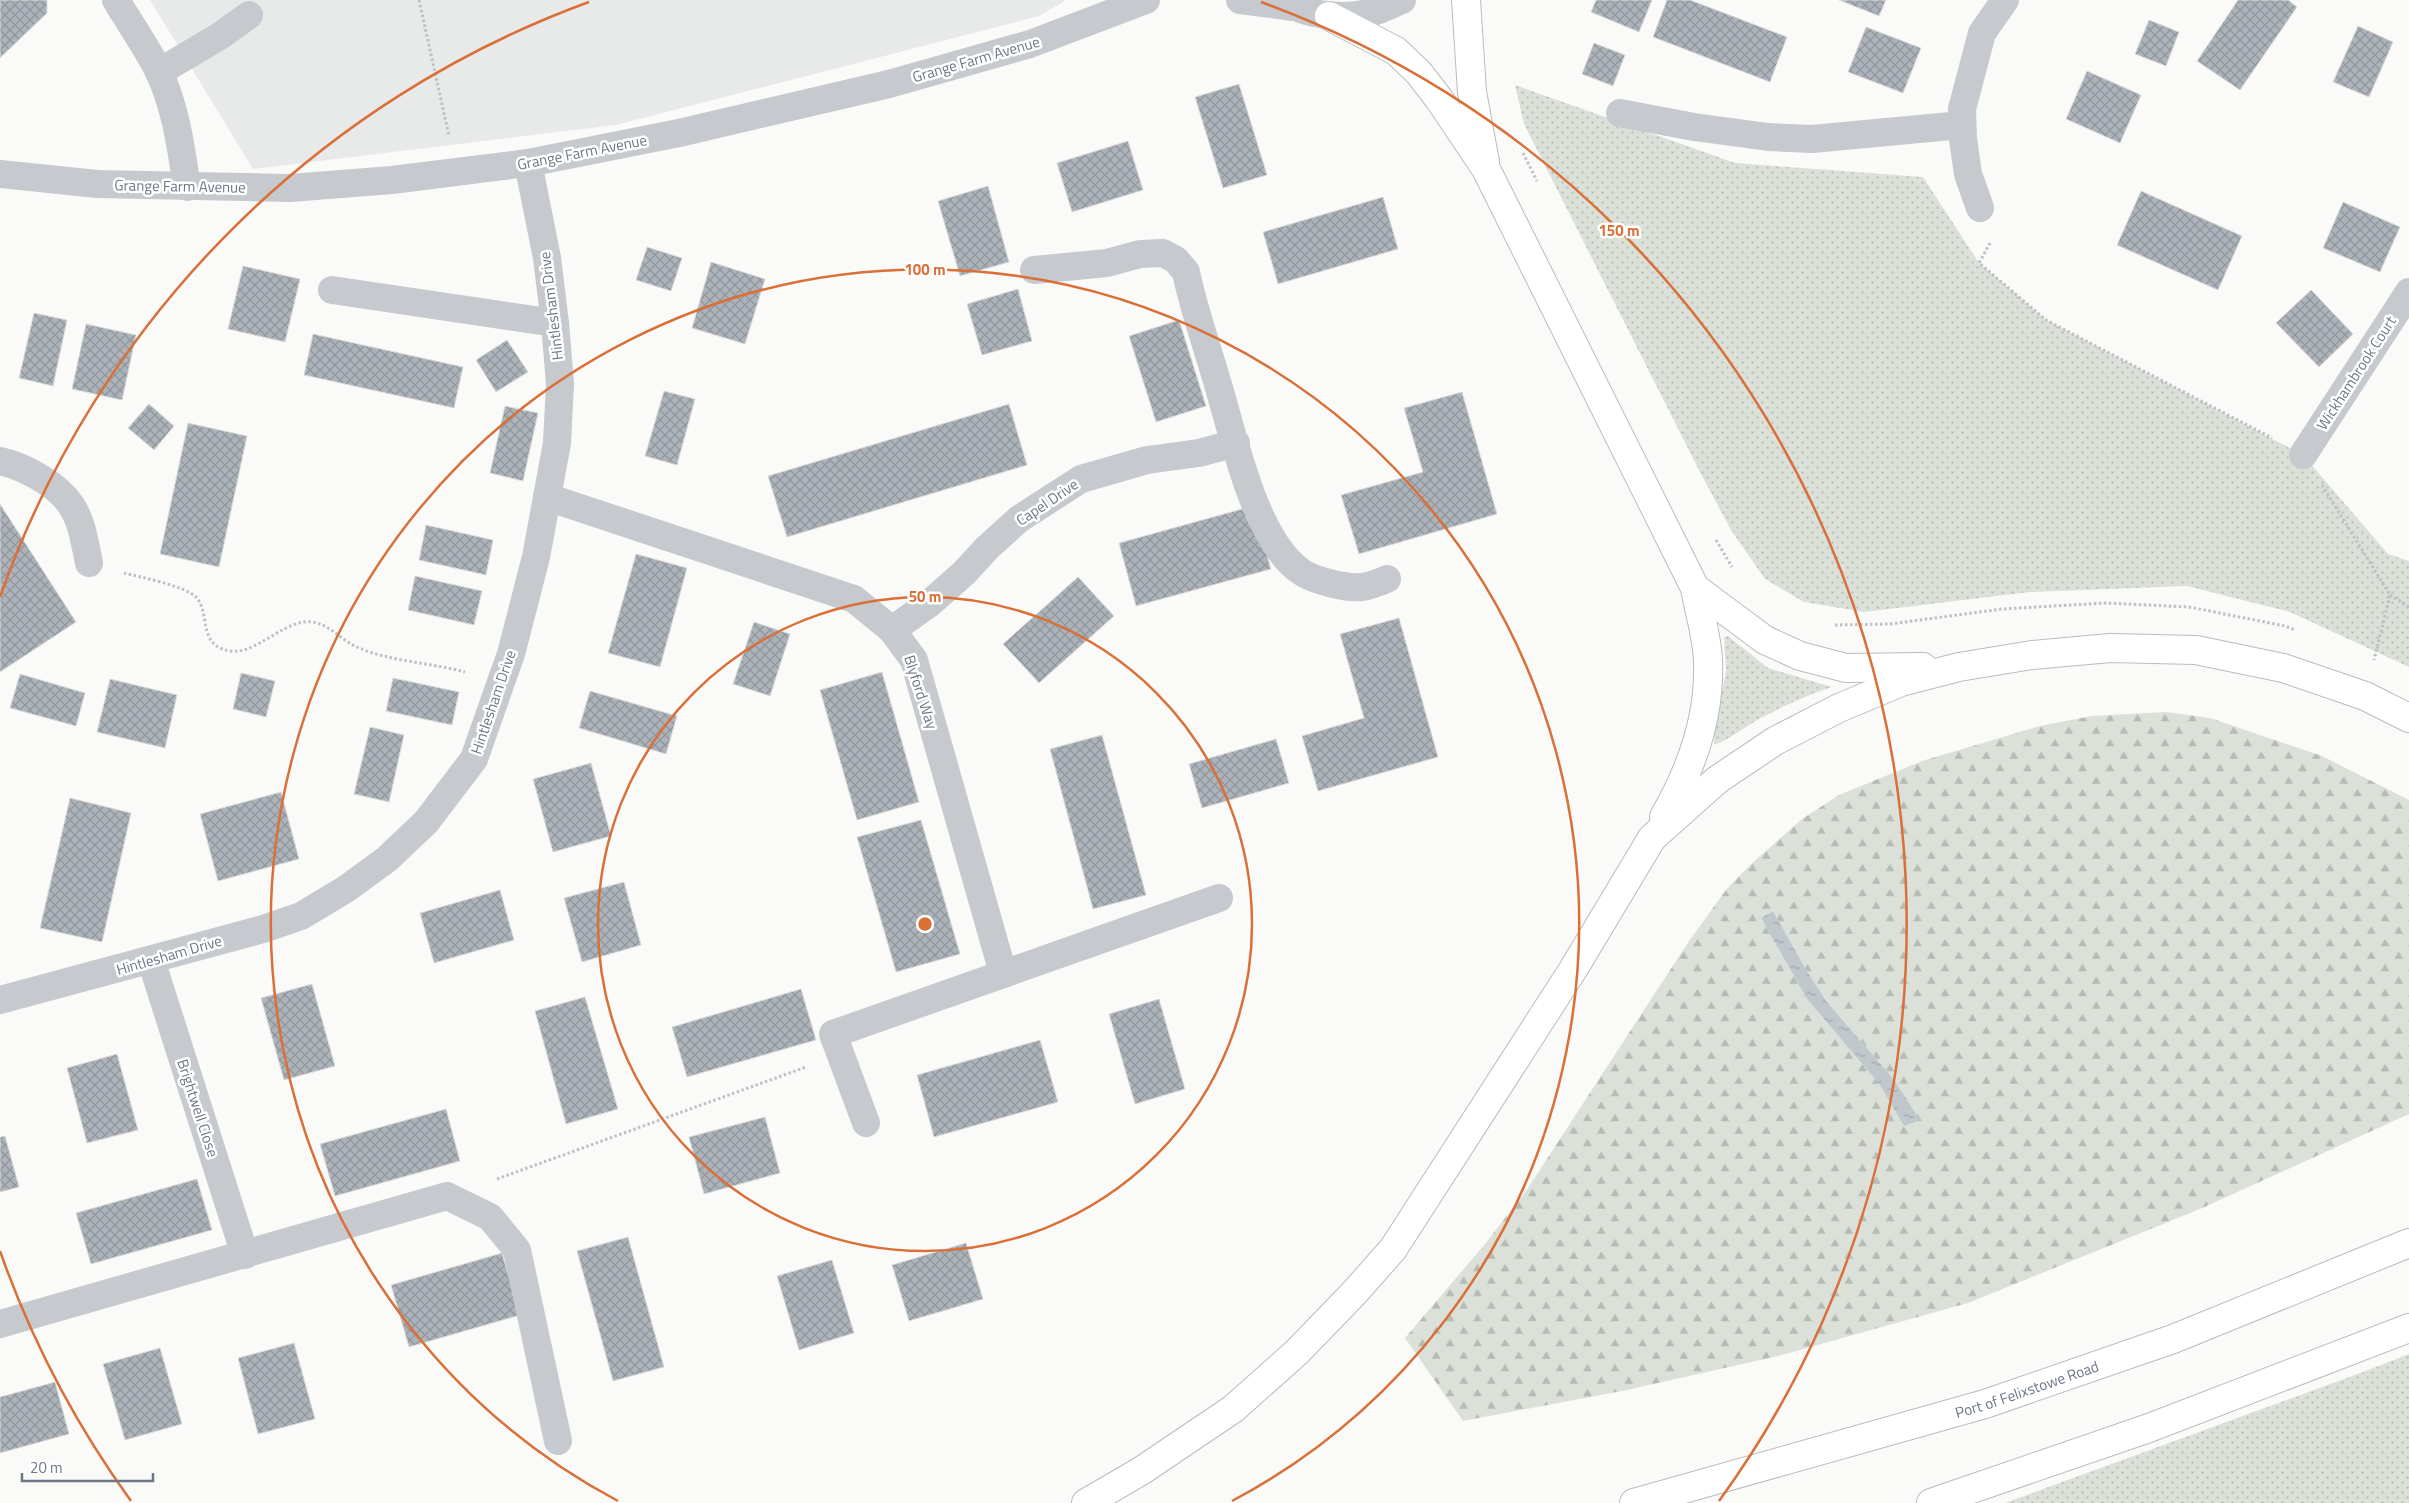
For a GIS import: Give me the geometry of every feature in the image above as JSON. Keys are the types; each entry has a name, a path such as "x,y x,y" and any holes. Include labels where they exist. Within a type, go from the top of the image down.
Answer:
{"highway":[{"path":"1466,0 1472,92 1486,169"},
{"path":"1086,1503 1142,1471 1233,1409 1297,1352 1393,1249 1574,968 1652,838 1682,786 1696,750 1705,711 1708,663 1695,588 1486,169 1439,99 1418,73 1396,52 1329,16"},
{"path":"1695,588 1765,640 1800,656 1846,668 1959,666"},
{"path":"1652,838 1717,780 1775,741 1839,708 1901,682 1959,666 2032,655 2110,648 2196,650 2283,668 2365,696 2409,718"},
{"name":"Port of Felixstowe Road","path":"1634,1503 1985,1404 2173,1338 2409,1243"},
{"path":"1931,1503 2150,1428 2409,1328"}],"street":[{"path":"116,0 159,72 178,129 187,187"},
{"name":"Grange Farm Avenue","path":"0,174 97,184 290,188 392,180 528,163 679,133 889,84 1030,44 1146,0"},
{"path":"1240,0 1288,3 1329,16 1370,13 1402,0"},
{"path":"1980,208 1968,174 1962,125 1962,108 1982,33 2005,0"},
{"path":"159,72 220,36 249,15"},
{"path":"1620,113 1703,128 1768,137 1812,139 1962,125"},
{"name":"Hintlesham Drive","path":"0,1000 263,929 301,916 346,889 387,859 426,822 474,759 511,654 536,557 557,443 560,384 555,323 547,258 528,163"},
{"path":"1034,270 1106,263 1140,254 1163,253 1176,260 1186,272 1245,474 1262,518 1285,558 1301,572 1317,580 1362,587 1388,579"},
{"path":"332,290 555,323"},
{"name":"Wickhambrook Court","path":"2303,455 2409,292"},
{"name":"Capel Drive","path":"892,630 930,603 1020,519 1081,479 1147,460 1199,453 1236,443"},
{"path":"0,461 17,464 42,478 70,504 82,532 89,563"},
{"name":"Blyford Way","path":"547,497 854,599 892,630 914,660 1003,973"},
{"path":"866,1123 833,1034 1219,898"},
{"name":"Brightwell Close","path":"151,960 245,1255"},
{"path":"0,1324 448,1196 490,1217 517,1250 558,1441"}],"path":[{"path":"419,0 458,172"},
{"path":"1520,145 1538,184"},
{"path":"1980,208 1996,233 1979,263 2046,320 2303,455 2390,595 2409,607"},
{"path":"1713,536 1738,573"},
{"path":"89,563 176,587 196,597 204,612 205,631 217,646 231,651 253,646 302,622 318,622 357,648 448,667 502,682"},
{"path":"2365,696 2390,595"},
{"path":"1828,623 1890,624 2002,609 2106,603 2151,603 2189,607 2285,626 2301,633"},
{"path":"448,1196 842,1054"}],"shaded area":[{"path":"150,0 1066,0 1039,16 616,125 253,169"}],"green space":[{"path":"1515,85 1735,163 1923,177 1979,263 2046,320 2303,455 2388,554 2409,561 2409,667 2290,612 2187,586 2030,592 1864,612 1804,602 1765,579 1731,530 1701,474 1524,124"},
{"path":"1728,636 1768,668 1832,687 1804,697 1777,710 1714,745 1714,730 1726,672 1724,637"},
{"path":"2166,712 2210,718 2322,756 2409,800 2409,1114 2200,1209 1968,1303 1778,1356 1622,1391 1463,1421 1405,1338 1485,1244 1526,1191 1689,941 1726,890 1750,865 1802,819 1839,795 1922,761 2040,726 2092,716","holes":["1773,911 1808,973 1827,1002 1892,1077 1904,1125 1880,1085 1807,999 1761,918"]},
{"path":"2409,1354 2409,1503 2005,1503 2363,1372"}],"water":[{"path":"1773,911 1808,973 1827,1002 1892,1077 1920,1120 1904,1126 1880,1085 1807,999 1761,918"}],"building":[{"path":"0,0 47,0 47,13 0,58"},
{"path":"1596,0 1652,0 1639,32 1591,12"},
{"path":"1667,0 1690,0 1787,37 1770,82 1653,37"},
{"path":"1839,0 1886,0 1879,16"},
{"path":"2238,0 2288,0 2297,7 2240,90 2197,61"},
{"path":"2149,20 2179,32 2166,66 2135,54"},
{"path":"2358,26 2393,42 2369,97 2333,82"},
{"path":"1866,27 1921,48 1903,93 1848,72"},
{"path":"1594,43 1625,55 1613,86 1582,74"},
{"path":"2087,71 2141,95 2120,143 2066,119"},
{"path":"1239,84 1267,175 1223,188 1195,97"},
{"path":"1128,141 1143,190 1072,212 1057,163"},
{"path":"988,186 1009,262 960,276 938,201"},
{"path":"2141,191 2242,236 2218,290 2117,245"},
{"path":"1383,197 1398,249 1278,284 1263,232"},
{"path":"2343,202 2400,227 2380,272 2323,248"},
{"path":"647,247 682,258 671,291 636,280"},
{"path":"711,262 765,279 745,344 692,328"},
{"path":"243,266 300,279 285,342 228,329"},
{"path":"1018,289 1032,341 982,355 967,304"},
{"path":"2311,290 2353,334 2319,367 2276,323"},
{"path":"34,313 67,320 53,386 19,378"},
{"path":"1179,320 1206,406 1156,422 1129,336"},
{"path":"86,324 136,335 122,400 72,389"},
{"path":"313,334 463,367 454,408 304,375"},
{"path":"507,340 528,372 496,392 476,360"},
{"path":"664,391 695,399 677,465 645,456"},
{"path":"1462,392 1497,514 1359,554 1341,495 1423,472 1404,408"},
{"path":"149,404 174,426 154,450 128,428"},
{"path":"1009,404 1027,465 787,537 768,476"},
{"path":"505,406 538,413 523,481 490,473"},
{"path":"188,423 247,436 219,567 160,554"},
{"path":"0,504 76,622 0,672"},
{"path":"1253,506 1271,569 1136,606 1119,543"},
{"path":"426,525 493,540 486,575 419,560"},
{"path":"636,554 687,568 660,667 608,653"},
{"path":"415,576 482,591 474,625 408,610"},
{"path":"1078,577 1114,616 1039,683 1003,644"},
{"path":"1399,618 1438,757 1318,791 1302,736 1364,718 1340,634"},
{"path":"754,622 790,634 770,696 733,684"},
{"path":"882,672 919,802 857,820 820,690"},
{"path":"241,673 275,681 266,717 233,709"},
{"path":"20,674 85,693 76,726 10,708"},
{"path":"393,678 459,692 452,725 386,711"},
{"path":"110,679 177,695 165,748 97,732"},
{"path":"590,691 677,716 666,754 579,728"},
{"path":"370,727 404,735 389,802 354,794"},
{"path":"1102,735 1146,895 1093,909 1050,749"},
{"path":"1276,739 1289,783 1202,808 1189,764"},
{"path":"591,763 611,836 553,852 533,779"},
{"path":"281,792 299,859 218,881 200,814"},
{"path":"70,798 131,813 102,942 40,928"},
{"path":"921,820 960,954 896,972 857,837"},
{"path":"624,882 641,945 582,962 564,898"},
{"path":"500,890 514,940 434,963 420,913"},
{"path":"312,984 335,1066 284,1080 261,998"},
{"path":"801,989 816,1040 687,1077 672,1027"},
{"path":"585,997 618,1109 566,1124 535,1011"},
{"path":"1159,999 1185,1089 1135,1104 1109,1014"},
{"path":"1040,1040 1058,1102 934,1137 917,1075"},
{"path":"117,1054 138,1130 87,1143 67,1068"},
{"path":"446,1109 460,1161 335,1196 320,1144"},
{"path":"765,1117 780,1173 704,1194 689,1137"},
{"path":"5,1136 19,1187 0,1192 0,1137"},
{"path":"197,1179 212,1230 91,1264 76,1213"},
{"path":"628,1237 664,1367 613,1381 577,1251"},
{"path":"966,1243 983,1299 909,1321 892,1265"},
{"path":"502,1253 520,1315 409,1347 391,1285"},
{"path":"832,1260 854,1333 799,1350 777,1276"},
{"path":"294,1343 315,1419 258,1434 238,1358"},
{"path":"160,1348 182,1424 125,1440 103,1364"},
{"path":"55,1382 69,1434 0,1453 0,1397"}]}
